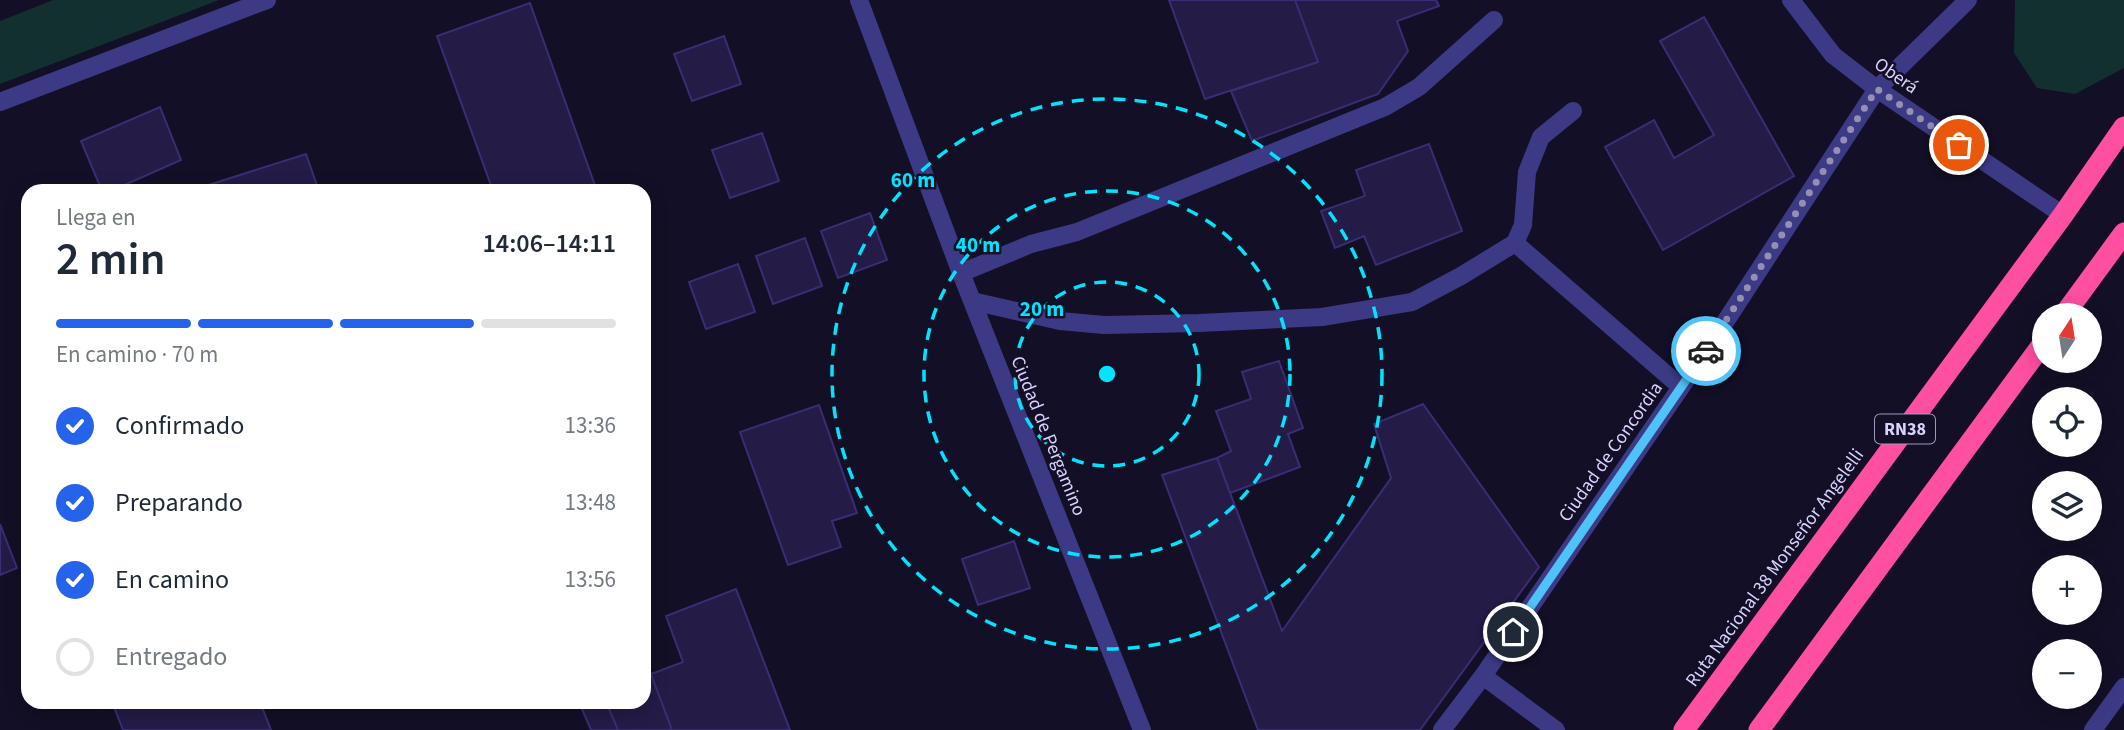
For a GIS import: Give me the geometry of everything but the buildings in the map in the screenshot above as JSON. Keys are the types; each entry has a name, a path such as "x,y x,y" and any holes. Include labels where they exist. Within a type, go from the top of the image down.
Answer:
{"highway":[{"name":"Ruta Nacional 38 Monseñor Angelelli","path":"1684,730 2063,215 2124,127"},
{"path":"2073,303 2124,233"},
{"name":"RN38","path":"1759,730 2032,358"}],"street":[{"path":"0,102 267,0"},
{"name":"Ciudad de Pergamino","path":"859,0 961,273 1142,730"},
{"name":"Oberá","path":"1791,0 1833,55 1877,89 2063,215"},
{"name":"Ciudad de Concordia","path":"1442,730 1483,676 1681,387 1877,89 1968,0"},
{"path":"961,273 1031,244 1077,232 1385,107 1419,87 1494,20"},
{"path":"972,301 1060,321 1104,325 1322,317 1412,302 1515,243 1523,225 1527,172 1541,137 1573,111"},
{"path":"1515,243 1681,387"},
{"path":"1483,676 1556,730"},
{"path":"2093,730 2124,687"}],"green space":[{"path":"53,0 219,0 0,84 0,21"},
{"path":"2015,0 2124,0 2124,68 2075,94 2037,88 2014,53"}],"way so far":[{"path":"1706,351 1877,89 1959,145"}],"route":[{"path":"1513,632 1706,351"}]}
